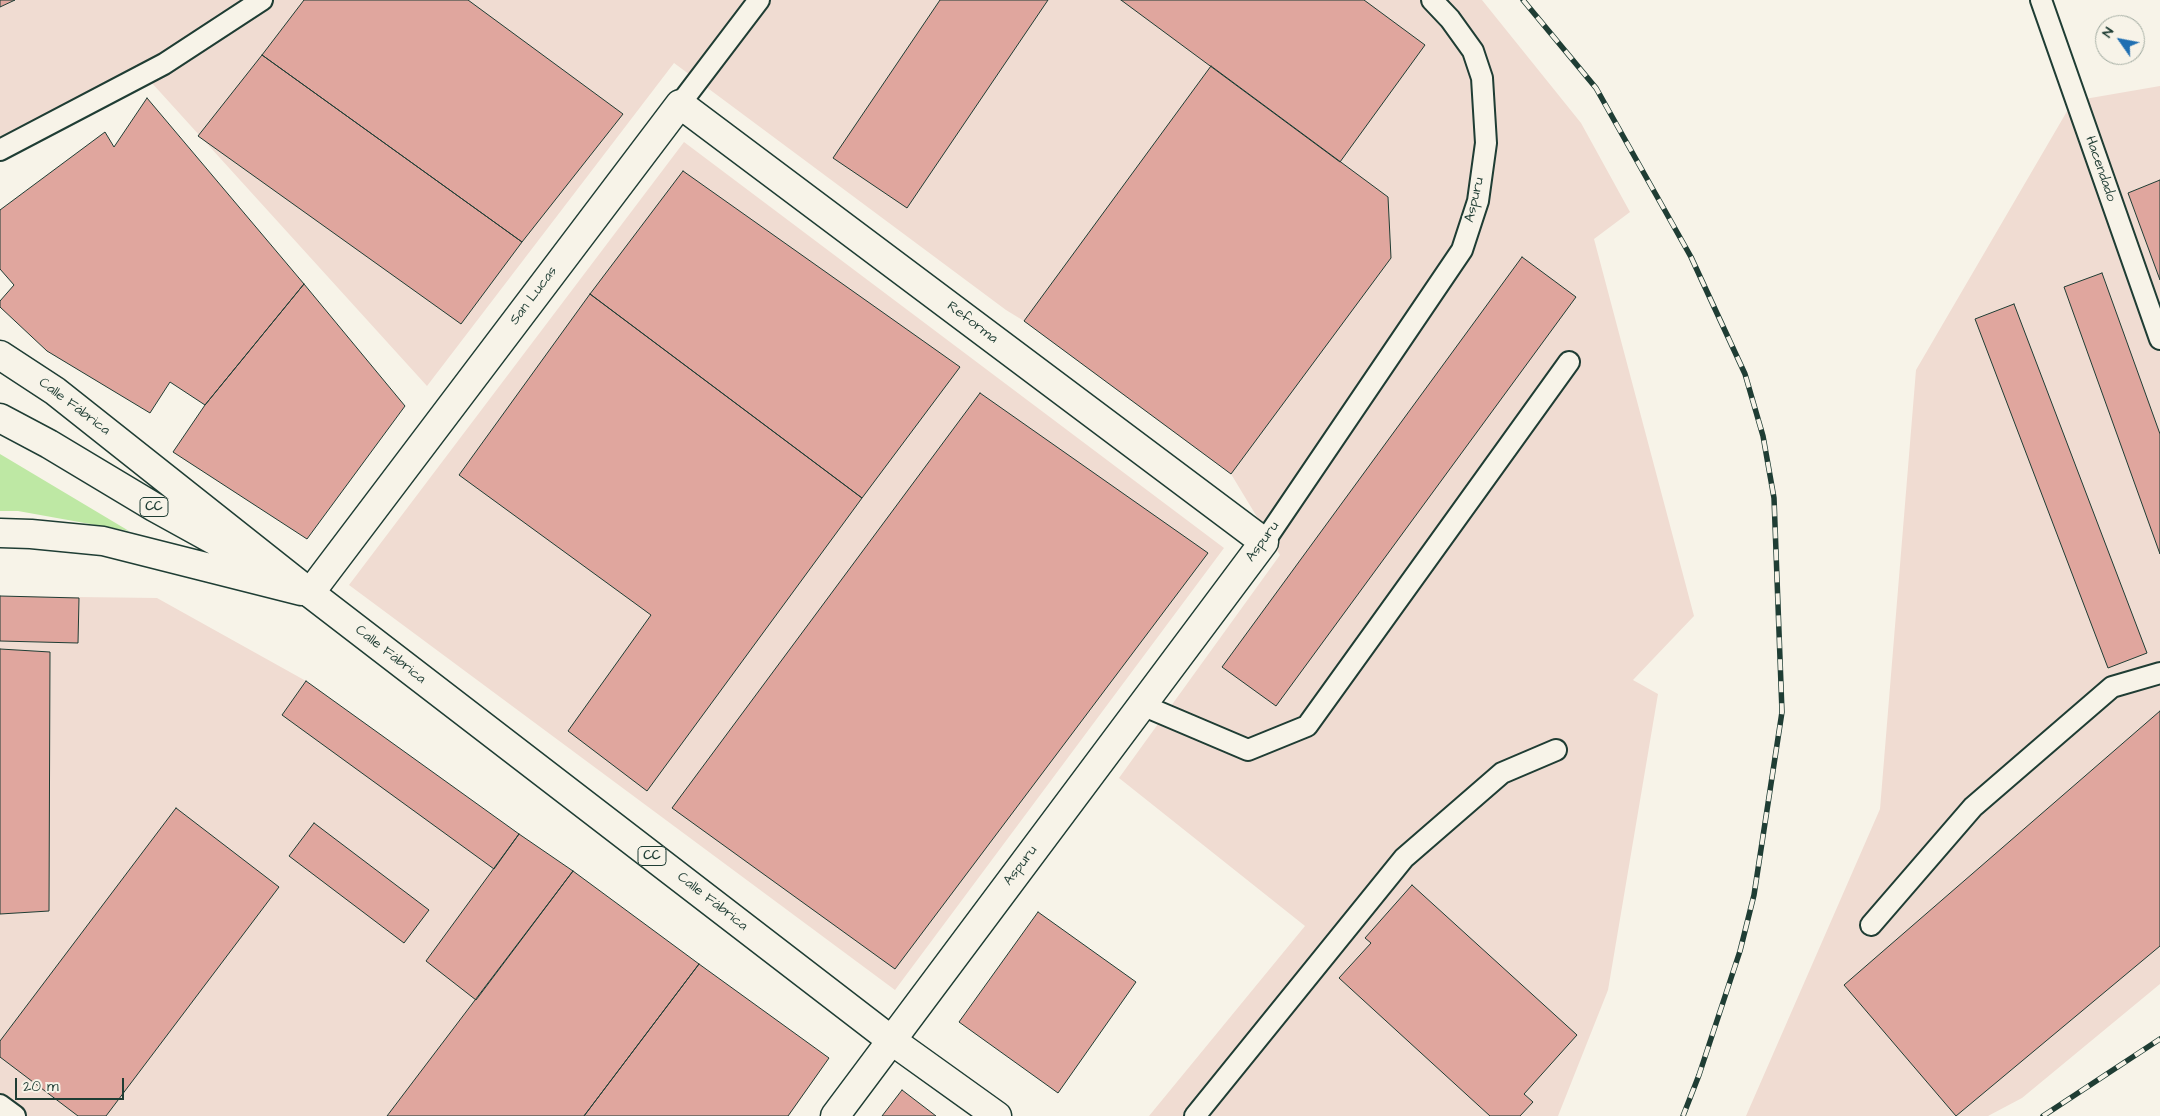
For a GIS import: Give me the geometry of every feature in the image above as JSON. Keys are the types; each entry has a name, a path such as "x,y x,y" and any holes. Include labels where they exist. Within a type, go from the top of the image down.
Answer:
{"street":[{"name":"Reforma","path":"680,104 1264,542"},
{"name":"San Lucas","path":"310,593 680,104"},
{"path":"0,335 55,391"},
{"name":"Calle Fábrica","path":"0,356 55,391 310,593 891,1040 996,1116"},
{"name":"Calle Fábrica","path":"0,418 49,444 154,507 310,593"},
{"path":"0,534 103,541 310,593"},
{"name":"Aspuru","path":"835,1116 1264,542"}],"lane":[{"path":"0,150 164,64 262,0"},
{"name":"San Lucas","path":"680,104 759,0"},
{"name":"Aspuru","path":"1264,542 1462,250 1478,201 1486,143 1482,78 1473,51 1450,19 1432,0"},
{"name":"Hacendado","path":"2041,0 2160,339"},
{"path":"1142,705 1248,750 1307,726 1569,362"},
{"path":"1871,925 1973,808 2112,687 2160,672"},
{"path":"1195,1116 1404,858 1502,773 1556,750"},
{"path":"0,1105 15,1116"}],"shaded area":[{"path":"0,0 1482,0 1581,123 1630,212 1594,239 1694,616 1633,680 1658,694 1608,990 1558,1116 1149,1116 1305,926 1119,778 1280,555 1231,474 1024,321 1006,310 674,63 427,386 141,71 0,141"},
{"path":"2160,86 2160,984 2022,1098 1988,1116 1746,1116 1880,809 1916,370 2073,101"},
{"path":"684,142 1224,548 895,990 349,585"},
{"path":"0,596 157,598 306,681 829,1058 789,1116 0,1116"}],"green space":[{"path":"0,454 129,531 18,511 0,511"}],"building":[{"path":"0,0 15,0 0,7"},
{"path":"304,0 468,0 623,114 522,242 262,55"},
{"path":"940,0 1048,0 907,208 833,158"},
{"path":"1121,0 1364,0 1425,45 1340,162"},
{"path":"262,55 522,242 461,324 198,136"},
{"path":"1211,66 1388,197 1391,258 1231,474 1024,321"},
{"path":"147,98 304,284 205,405 170,382 150,413 47,351 0,307 0,301 14,285 0,269 0,210 105,132 114,147"},
{"path":"683,171 960,367 862,498 590,294"},
{"path":"2160,180 2160,280 2128,193"},
{"path":"1522,257 1576,297 1276,706 1222,667"},
{"path":"2102,273 2160,434 2160,554 2064,287"},
{"path":"304,284 405,406 307,539 173,452 205,405"},
{"path":"590,294 862,498 647,791 568,731 651,615 459,475"},
{"path":"2014,304 2147,653 2108,668 1975,319"},
{"path":"980,393 1208,553 895,969 672,808"},
{"path":"0,596 79,598 78,643 0,641"},
{"path":"0,649 50,652 49,911 0,914"},
{"path":"306,681 519,834 494,869 282,715"},
{"path":"2160,711 2160,946 1956,1116 1844,985"},
{"path":"176,808 279,887 106,1116 78,1116 0,1057 0,1041"},
{"path":"314,823 429,910 404,943 289,856"},
{"path":"519,834 573,871 476,1000 426,961"},
{"path":"573,871 699,964 584,1116 387,1116"},
{"path":"1412,885 1577,1035 1524,1094 1533,1102 1520,1116 1490,1116 1339,978 1371,943 1365,938"},
{"path":"1038,912 1136,982 1058,1093 959,1022"},
{"path":"699,964 829,1058 788,1116 584,1116"},
{"path":"902,1090 936,1116 882,1116"}],"railway":[{"path":"1523,0 1596,88 1691,257 1745,374 1763,436 1774,498 1782,712 1754,895 1740,951 1699,1075 1683,1116"},
{"path":"2043,1116 2160,1039"}]}
